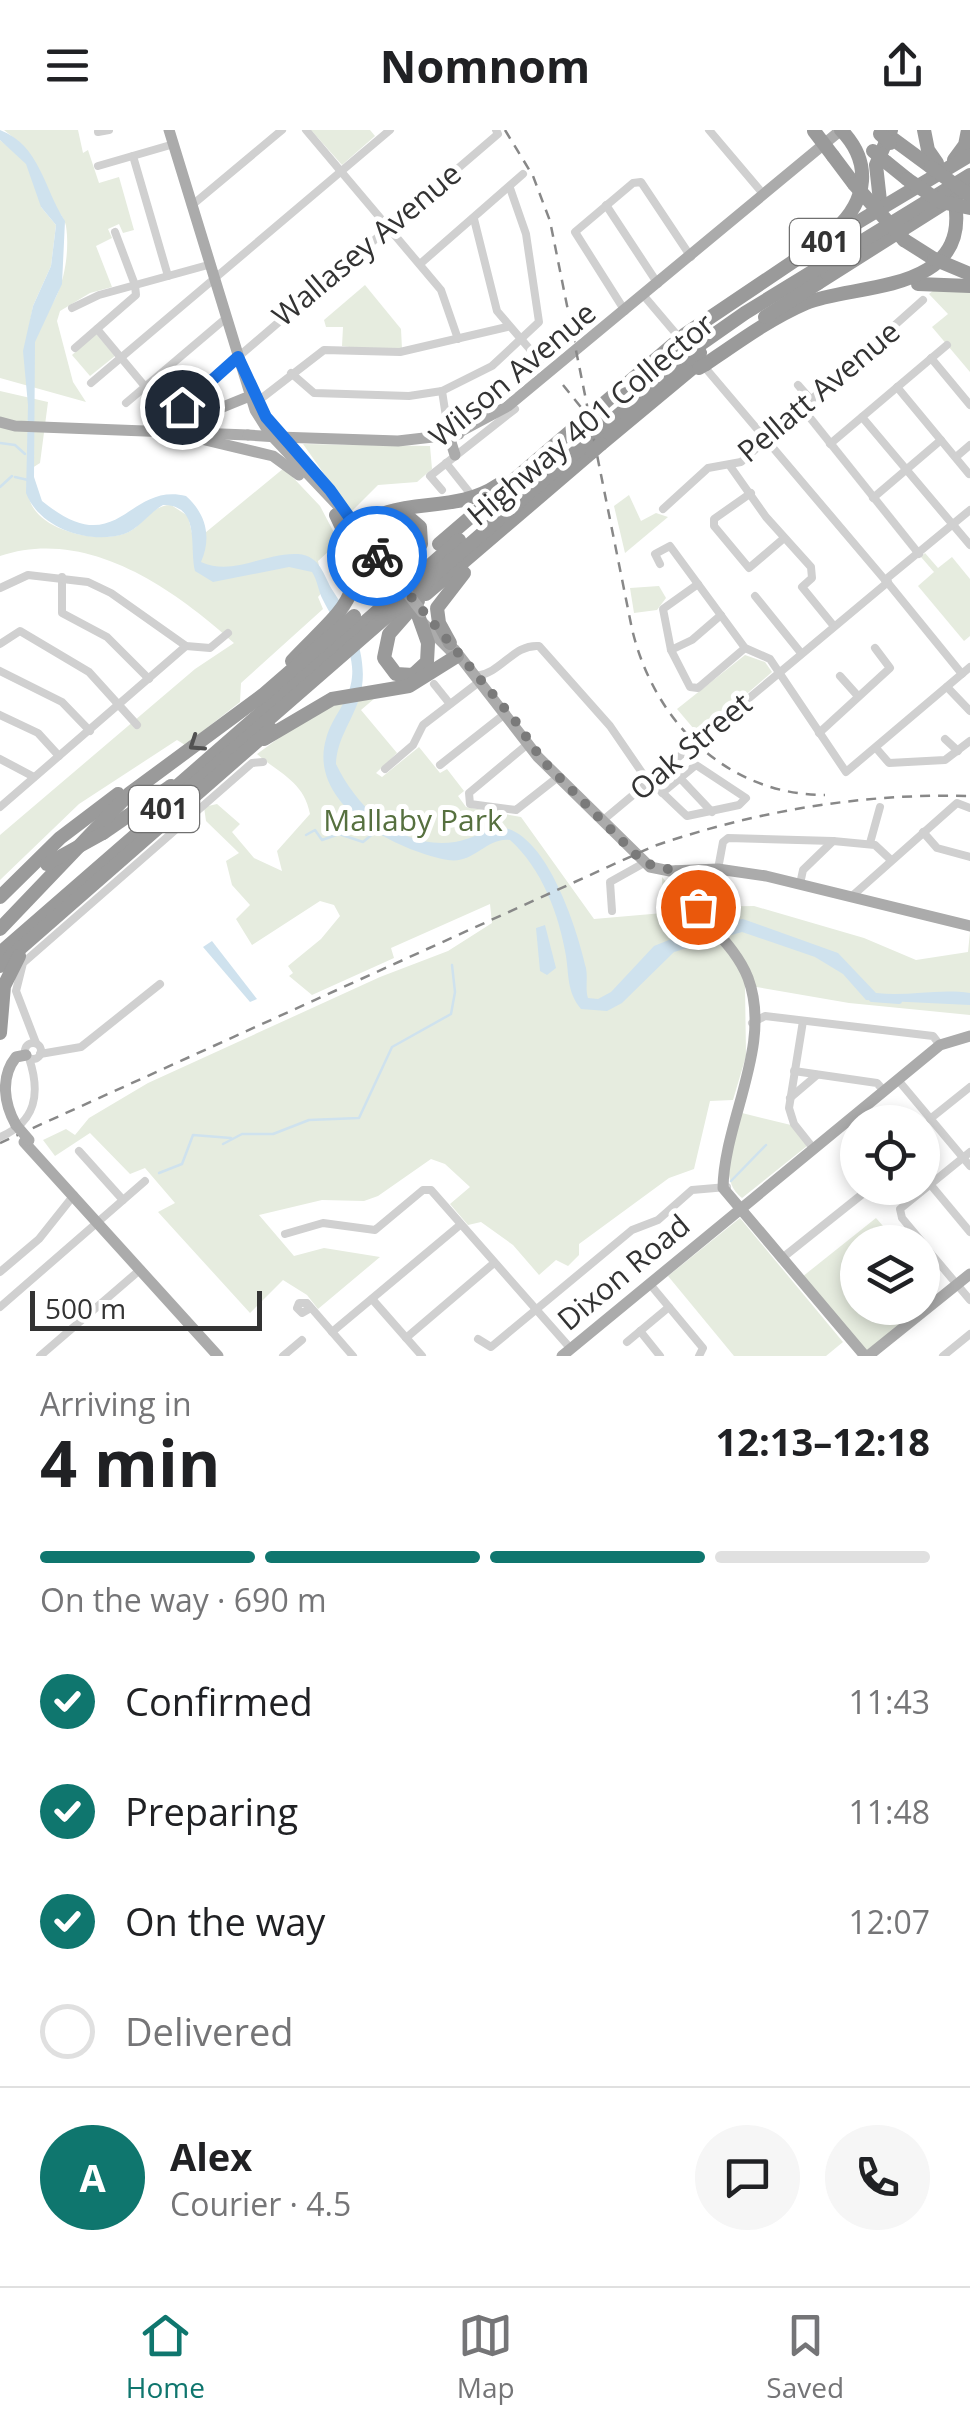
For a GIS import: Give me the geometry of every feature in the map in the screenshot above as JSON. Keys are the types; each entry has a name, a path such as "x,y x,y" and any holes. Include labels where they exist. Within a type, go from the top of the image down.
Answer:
{"highway":[{"path":"693,353 801,305 924,278 960,234 962,206 931,170 924,130"},
{"path":"931,170 962,150 968,130"},
{"path":"813,131 854,184 907,238 937,260 970,272"},
{"path":"846,133 941,202 962,206"},
{"path":"804,255 845,221 860,196 863,170 846,133"},
{"path":"907,238 880,201 876,166 884,134 931,170 970,191"},
{"name":"Highway 401 Collector","path":"0,966 251,747 325,655 361,622 388,577 556,444 642,410 693,353 804,255 931,170 970,155"},
{"name":"401","path":"594,431 775,283 970,166"},
{"name":"401","path":"0,953 361,622 594,431 745,313 970,175"},
{"name":"Highway 401 Collector","path":"693,353 765,316 970,191"},
{"path":"693,353 780,301 900,281 937,260"},
{"path":"873,289 932,284 970,286"},
{"name":"Highway 401 Collector","path":"361,622 419,610 543,493 594,431"},
{"path":"354,531 390,508 474,498 556,444"},
{"path":"251,747 332,699 418,683 454,650 437,619 443,594 543,493"},
{"path":"325,655 361,622 353,590 356,562 338,512"},
{"path":"419,610 429,649 428,662 413,675 396,674 384,658 385,640 419,610"},
{"name":"401","path":"0,926 101,820 157,771 325,655"},
{"name":"401","path":"0,942 325,655"},
{"path":"0,900 81,820 157,771"},
{"path":"0,900 46,864 104,832 184,778"},
{"path":"0,1033 7,976 22,952 58,916"}],"main road":[{"name":"Wilson Avenue","path":"511,408 764,195 846,133"},
{"path":"171,134 251,399 302,458"},
{"path":"238,360 267,439 338,512"},
{"path":"244,380 270,434 354,531 388,577 482,676 543,761 644,863 673,871 718,869 800,884 970,926"},
{"path":"211,430 216,409 251,399"},
{"path":"278,434 398,441 452,436 473,432 511,408"},
{"path":"0,420 18,425 211,430 324,438"},
{"path":"120,429 172,434 257,451 286,464 303,478"},
{"path":"172,434 211,430"},
{"path":"450,459 452,436"},
{"path":"304,438 296,444 302,458 338,512"},
{"path":"673,871 750,982 750,1060 734,1115 725,1184 740,1208 849,1340 869,1355 970,1274"},
{"path":"934,1045 970,1036"},
{"name":"Dixon Road","path":"867,1105 934,1045"},
{"path":"8,1132 6,1072 16,1057 34,1051"},
{"path":"0,1107 8,1132"},
{"path":"0,1116 8,1132 26,1141 210,1353"},
{"name":"Dixon Road","path":"566,1353 840,1127"}],"street":[{"path":"191,206 282,130"},
{"path":"306,130 444,294 458,339"},
{"path":"90,383 390,130"},
{"path":"708,130 764,195"},
{"name":"Wallasey Avenue","path":"146,386 163,408 174,412 497,132"},
{"path":"98,166 134,156 171,134"},
{"path":"134,156 168,276"},
{"path":"420,264 523,174"},
{"path":"625,311 575,232 635,181 641,182 692,257"},
{"path":"291,374 314,392 409,396 442,391 480,374 522,340 539,322 526,234 510,188"},
{"path":"606,205 658,284"},
{"path":"474,220 492,297 507,327 540,361"},
{"path":"74,348 136,295 114,232"},
{"path":"72,308 135,285 208,266"},
{"path":"644,296 900,600 966,670 846,772 780,672 770,660 746,648 670,546 655,554 660,564"},
{"name":"Pellatt Avenue","path":"664,509 708,468 730,466 765,440 923,300"},
{"path":"126,402 225,319"},
{"path":"251,399 324,350 388,353 507,327"},
{"path":"97,329 146,386"},
{"path":"830,444 947,345"},
{"path":"932,358 970,405"},
{"path":"798,384 812,400"},
{"path":"897,388 969,474"},
{"path":"442,391 452,436"},
{"name":"Wilson Avenue","path":"442,490 430,476 502,421 511,408"},
{"path":"803,409 919,554"},
{"path":"862,417 970,545"},
{"path":"873,498 942,440"},
{"path":"956,457 970,445"},
{"path":"450,459 470,492"},
{"path":"730,466 783,538 811,567 812,578 802,587 833,626"},
{"path":"752,493 714,519 714,526 749,568 783,538"},
{"name":"Oak Street","path":"602,821 970,510"},
{"path":"0,588 28,575 62,577 111,592 186,646 210,648 228,633"},
{"path":"62,577 62,613 107,637 148,679"},
{"path":"698,584 662,610 672,650 694,690 746,648"},
{"path":"755,596 801,653"},
{"path":"672,650 692,640 721,615"},
{"path":"0,644 15,632 22,632 88,672 137,725"},
{"path":"0,807 186,646"},
{"path":"385,769 413,745 423,726 522,647 546,649 650,781 688,817 742,804 746,798 698,765 662,792"},
{"path":"820,733 890,668 875,648"},
{"path":"0,671 62,702 90,731"},
{"path":"840,676 857,696"},
{"path":"434,684 450,704"},
{"path":"946,687 970,711"},
{"path":"0,715 38,733 59,756"},
{"path":"440,765 508,716"},
{"path":"944,739 958,752"},
{"path":"876,748 895,764 939,762 970,741"},
{"path":"529,743 468,794 470,804 516,810 558,776"},
{"path":"0,759 34,778"},
{"path":"8,1132 26,1124 32,1111 34,1051 16,986 23,963 252,763 263,762"},
{"path":"679,777 712,812"},
{"path":"851,897 957,802 970,808"},
{"path":"870,844 880,807"},
{"path":"922,832 937,848 970,856"},
{"path":"718,869 724,839 870,844 891,860"},
{"path":"800,884 803,870 833,840"},
{"path":"612,911 610,882 644,863"},
{"path":"34,1051 56,1050 92,1040 160,984"},
{"path":"752,1023 765,1016 934,1045"},
{"path":"804,1021 790,1117 813,1148"},
{"path":"794,1071 877,1083 884,1091"},
{"path":"790,1098 818,1074"},
{"path":"898,1080 919,1105"},
{"path":"940,1111 970,1086"},
{"path":"940,1129 966,1155 970,1166"},
{"path":"79,1151 123,1200"},
{"path":"940,1176 966,1155"},
{"path":"0,1308 145,1182"},
{"path":"478,1339 489,1348 632,1230 658,1220 685,1194 725,1184"},
{"path":"285,1234 327,1223 374,1230 426,1189 433,1191 536,1309 566,1353"},
{"path":"0,1272 38,1238 74,1195"},
{"path":"940,1196 970,1232"},
{"path":"781,1259 849,1205"},
{"path":"906,1205 899,1212 909,1225"},
{"path":"332,1332 460,1225"},
{"path":"406,1338 494,1264"},
{"path":"940,1264 970,1300"},
{"path":"40,1356 141,1269"},
{"path":"649,1284 703,1348 699,1356"},
{"path":"372,1298 422,1356"},
{"path":"627,1342 669,1307"},
{"path":"308,1308 353,1356"},
{"path":"640,1331 660,1356"},
{"path":"943,1356 970,1334"},
{"path":"291,1354 302,1340"}],"green space":[{"path":"4,130 78,130 83,153 88,150 99,183 119,177 134,230 123,233 119,224 108,229 112,238 96,246 112,287 90,293 60,311 57,321 73,382 86,402 0,378 0,140 12,150 20,143","holes":["50,198 66,226 65,268 49,309 29,327 33,306 51,266 56,225 41,207"]},
{"path":"311,130 370,130 375,136 342,165"},
{"path":"365,285 401,329 402,349 379,351 342,346 343,327 326,327 324,320"},
{"path":"939,286 970,289 970,372 932,327 948,314 929,294"},
{"path":"96,334 115,356 90,376 72,355"},
{"path":"0,391 48,402 40,463 29,470 28,489 36,511 57,527 86,536 114,536 132,530 158,508 171,505 188,516 194,542 284,468 320,506 339,542 318,561 324,590 318,597 323,609 241,683 240,702 185,745 177,740 79,804 0,880 0,835 195,669 234,643 155,583 95,556 64,549 32,549 0,556"},
{"path":"303,444 430,446 432,469 417,482 378,485 351,512"},
{"path":"629,495 641,521 656,513 668,517 625,553 614,506"},
{"path":"925,553 938,568 952,557 970,579 970,636 964,641 918,586 934,572 921,557"},
{"path":"659,586 666,598 657,610 634,613 630,588"},
{"path":"745,655 765,662 772,672 699,735 677,709"},
{"name":"Mallaby Park","path":"382,692 361,710 397,753 376,773 382,777 419,747 440,773 447,769 464,791 458,796 466,807 521,817 594,919 663,913 662,877 688,907 754,906 864,938 916,960 968,952 970,932 970,1015 849,1003 745,985 746,1056 733,1100 710,1101 694,1169 669,1178 579,1244 579,1255 568,1266 556,1260 539,1275 513,1245 481,1222 468,1225 450,1204 470,1187 445,1164 431,1159 378,1196 364,1201 322,1200 259,1215 294,1256 324,1248 380,1257 318,1309 307,1295 283,1280 250,1313 158,1212 175,1203 145,1168 130,1174 90,1133 55,1156 43,1140 66,1129 75,1135 89,1118 148,1083 380,977 448,951 492,923 490,904 391,948 394,958 312,995 289,976 293,973 288,966 321,939 340,916 334,905 320,901 252,945 236,919 250,905 232,885 226,861 239,853 206,821 204,807 217,804 240,824 232,832 254,858 282,871 277,851 310,814 296,786 257,754 327,703"},
{"path":"738,1112 791,1125 807,1146 742,1198 734,1190 729,1170"},
{"path":"740,1218 843,1342 826,1356 734,1356 668,1276"},
{"path":"840,1247 840,1321 802,1277"},
{"path":"844,1325 900,1325 866,1351"}],"water":[{"path":"0,130 33,157 65,221 62,284 35,342 34,477 42,501 68,518 89,525 106,523 149,500 166,495 186,496 205,526 201,562 225,567 298,554 317,562 347,615 361,657 359,699 336,764 369,810 399,832 435,843 455,842 500,827 517,833 545,864 567,908 586,968 588,998 598,999 611,992 654,946 714,922 743,919 838,953 876,993 970,993 970,1005 866,1000 843,974 815,957 742,932 674,952 622,1003 607,1011 581,1009 571,990 554,908 531,864 510,840 494,842 466,858 448,860 405,847 361,821 330,784 324,763 326,739 348,694 352,667 347,647 312,572 289,567 213,582 195,571 188,519 175,507 163,505 124,534 96,537 53,524 42,516 26,493 28,405 23,351 33,306 51,266 56,225 41,207 26,164 0,140"},
{"path":"545,925 556,968 547,975 540,971 536,928"},
{"path":"212,941 257,999 250,1002 203,947"}],"waterway":[{"path":"0,443 15,445 25,454"},
{"path":"0,487 12,476"},
{"path":"15,477 28,480"},
{"path":"306,835 315,830 322,840 339,834 363,842 375,832"},
{"path":"223,1144 242,1134 273,1134 309,1120 359,1118 392,1047 451,1014 455,992 452,965"},
{"path":"872,999 899,1001"},
{"path":"159,1173 182,1164 193,1135 231,1138"},
{"path":"731,1181 766,1145"}],"railway":[{"path":"505,130 533,176 550,221 632,629 643,663 677,722 700,747 727,767 789,792 825,795"},
{"path":"563,385 588,416"},
{"path":"0,1143 654,846 731,823 810,807 889,798 970,796"}],"way so far":[{"path":"377,556 516,722 543,761 644,863 658,870 676,871 698,907"}],"route":[{"path":"182,407 238,357 266,417 330,490 377,556"}]}
